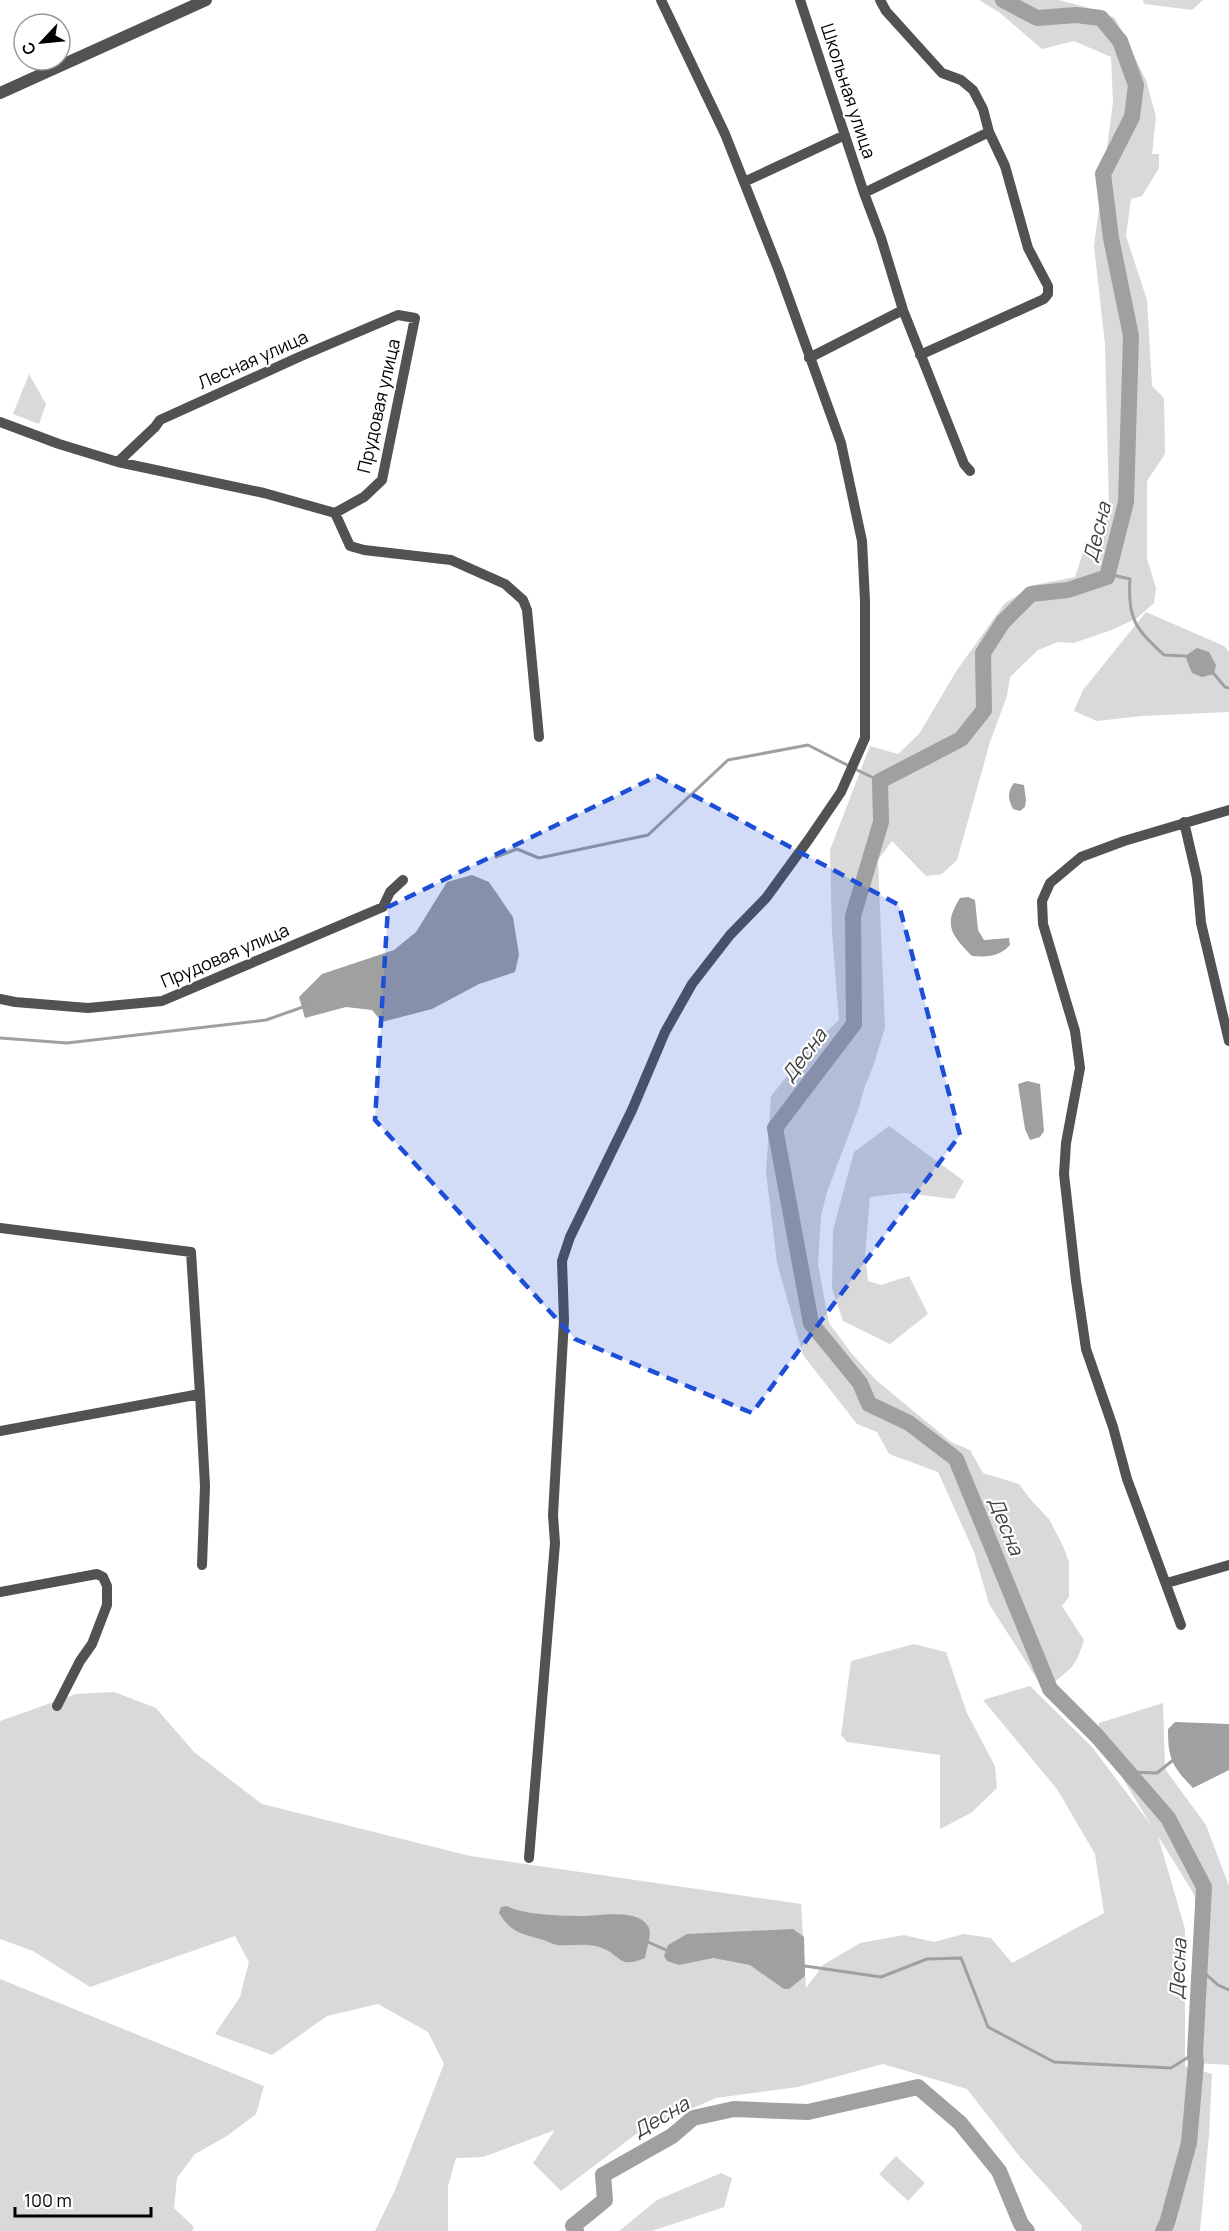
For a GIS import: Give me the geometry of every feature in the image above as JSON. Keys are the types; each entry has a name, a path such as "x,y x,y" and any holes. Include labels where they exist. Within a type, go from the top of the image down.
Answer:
{"street":[{"path":"0,93 206,0"},
{"path":"529,1858 555,1543 553,1515 564,1320 562,1261 570,1237 632,1110 665,1032 692,984 730,935 766,898 841,792 864,738 865,601 862,541 841,442 779,270 725,134 661,0"},
{"name":"Школьная улица","path":"800,0 864,193 882,238 903,310 964,464 970,471"},
{"path":"880,0 886,11 942,73 961,80 973,90 983,109 989,132 1005,166 1028,248 1048,286 1048,294 1044,299 920,355"},
{"path":"864,193 989,132"},
{"path":"744,182 845,135"},
{"path":"809,358 903,310"},
{"name":"Лесная улица","path":"118,462 160,420 389,318 398,315 415,318"},
{"name":"Прудовая улица","path":"335,513 364,497 382,480 408,363 415,318"},
{"path":"0,422 59,444 118,462 264,493 335,513 350,546 364,550 451,560 505,584 523,600 527,610 539,737"},
{"path":"1181,1625 1127,1479 1113,1427 1086,1349 1076,1281 1065,1174 1066,1143 1080,1068 1075,1031 1043,924 1042,901 1050,883 1081,857 1184,822 1229,810"},
{"path":"1184,822 1197,878 1201,923 1229,1041"},
{"name":"Прудовая улица","path":"0,999 88,1008 162,1001 383,906 390,892 404,880"},
{"path":"0,1228 191,1252 205,1486 202,1565"},
{"path":"0,1431 200,1394"},
{"path":"1167,1583 1229,1565"},
{"path":"0,1592 97,1574 103,1577 107,1586 107,1605 92,1644 80,1661 57,1706"}],"highlighted area":[{"path":"657,776 899,905 960,1135 752,1413 575,1339 375,1120 388,907"}],"shaded area":[{"path":"979,0 1059,0 1115,18 1146,80 1156,117 1152,154 1159,154 1159,168 1142,196 1131,199 1126,236 1147,300 1152,386 1164,398 1165,454 1147,481 1147,559 1156,588 1154,603 1137,618 1074,643 1058,642 1038,650 1010,677 1007,696 990,742 957,860 942,874 926,876 892,841 878,860 885,1027 858,1110 827,1192 821,1216 818,1264 829,1323 852,1354 876,1380 951,1442 970,1450 983,1473 1019,1484 1049,1519 1069,1562 1069,1597 1062,1606 1084,1640 1073,1665 1052,1684 1037,1679 989,1604 974,1552 938,1472 889,1454 877,1432 857,1424 803,1355 777,1263 766,1172 771,1096 813,1044 839,1020 832,934 830,850 870,746 898,754 919,734 957,670 1005,603 1034,585 1075,577 1083,552 1101,550 1109,509 1105,344 1094,246 1113,102 1111,57 1074,41 1042,49 1000,13"},
{"path":"1143,0 1203,0 1192,10 1144,4"},
{"path":"29,374 46,404 39,424 13,414"},
{"path":"1146,612 1224,646 1229,652 1229,712 1142,716 1097,721 1074,711 1083,690"},
{"path":"1197,648 1209,652 1216,665 1214,674 1202,677 1192,673 1185,656"},
{"path":"1014,783 1024,785 1025,807 1020,811 1013,809 1009,799 1010,789"},
{"path":"472,875 489,882 513,917 519,955 515,972 479,984 432,1009 382,1022 372,1010 346,1007 305,1018 299,997 322,974 394,950 416,932 447,882"},
{"path":"968,897 975,900 978,930 984,940 1009,938 1010,945 1002,952 988,956 972,956 954,936 952,915 960,898"},
{"path":"1027,1081 1040,1084 1044,1131 1040,1137 1030,1140 1025,1129 1018,1084"},
{"path":"889,1126 964,1181 954,1199 904,1193 870,1197 865,1255 868,1281 881,1285 909,1276 928,1314 890,1344 843,1321 832,1288 833,1230 854,1152"},
{"path":"914,1644 946,1652 967,1713 995,1766 997,1788 971,1813 940,1829 940,1755 847,1742 841,1735 851,1661"},
{"path":"1030,1686 1092,1747 1151,1825 1097,1736 1099,1723 1163,1703 1165,1769 1206,1825 1229,1886 1229,2065 1196,2063 1195,1896 1158,1836 1185,1929 1185,2066 1212,2074 1200,2231 1081,2231 1082,2226 1020,2157 967,2089 883,2064 798,2087 716,2098 640,2131 561,2191 533,2163 555,2130 483,2157 456,2158 448,2186 448,2231 375,2231 395,2190 444,2064 428,2032 378,2004 327,2016 272,2055 215,2034 240,1997 249,1962 235,1936 90,1987 33,1951 0,1939 0,1721 76,1694 114,1692 156,1708 194,1752 262,1804 470,1856 801,1904 806,1988 823,1965 860,1943 904,1935 934,1942 964,1934 991,1938 1012,1963 1104,1913 1095,1854 1057,1789 983,1700"},
{"path":"1175,1722 1229,1724 1229,1770 1193,1788 1180,1774 1170,1755 1168,1729"},
{"path":"507,1906 543,1914 581,1916 617,1914 643,1920 648,1926 650,1937 645,1958 624,1962 599,1947 557,1945 521,1933 512,1928 499,1913 501,1907"},
{"path":"793,1929 804,1937 805,1976 789,1989 784,1989 750,1965 713,1958 679,1965 667,1961 664,1956 668,1945 687,1934"},
{"path":"0,1979 264,2086 256,2114 227,2136 195,2154 177,2178 174,2208 194,2227 192,2231 0,2231"},
{"path":"896,2156 925,2183 908,2201 879,2174"},
{"path":"721,2173 732,2178 724,2207 652,2231 619,2231 657,2200"}],"waterway":[{"name":"Десна","path":"1003,0 1037,18 1076,15 1101,18 1120,41 1136,85 1132,117 1103,174 1111,238 1131,336 1126,502 1107,577 1068,590 1031,594 1003,622 983,653 984,710 961,739 880,781 881,822 853,916 854,1024 775,1128 811,1323 860,1383 869,1404 909,1423 956,1459 1050,1689 1097,1736 1168,1818 1204,1887 1196,2063 1189,2143 1163,2231"},
{"path":"1108,574 1130,579 1132,614 1146,638 1164,655 1185,656"},
{"path":"1214,674 1225,687 1229,688"},
{"path":"496,857 517,849 539,858 648,835 728,760 808,745 849,766"},
{"path":"855,769 880,781"},
{"path":"0,1038 67,1043 266,1020 303,1007"},
{"path":"1128,1772 1157,1773 1172,1761"},
{"path":"648,1942 666,1950"},
{"path":"805,1966 881,1977 927,1959 961,1958 988,2027 1054,2062 1171,2068 1195,2053"},
{"path":"1200,1969 1218,1985 1229,1990"},
{"name":"Десна","path":"576,2231 573,2226 605,2200 603,2175 672,2136 693,2118 734,2109 808,2112 918,2087 960,2123 999,2171 1021,2224 1027,2231"}]}
